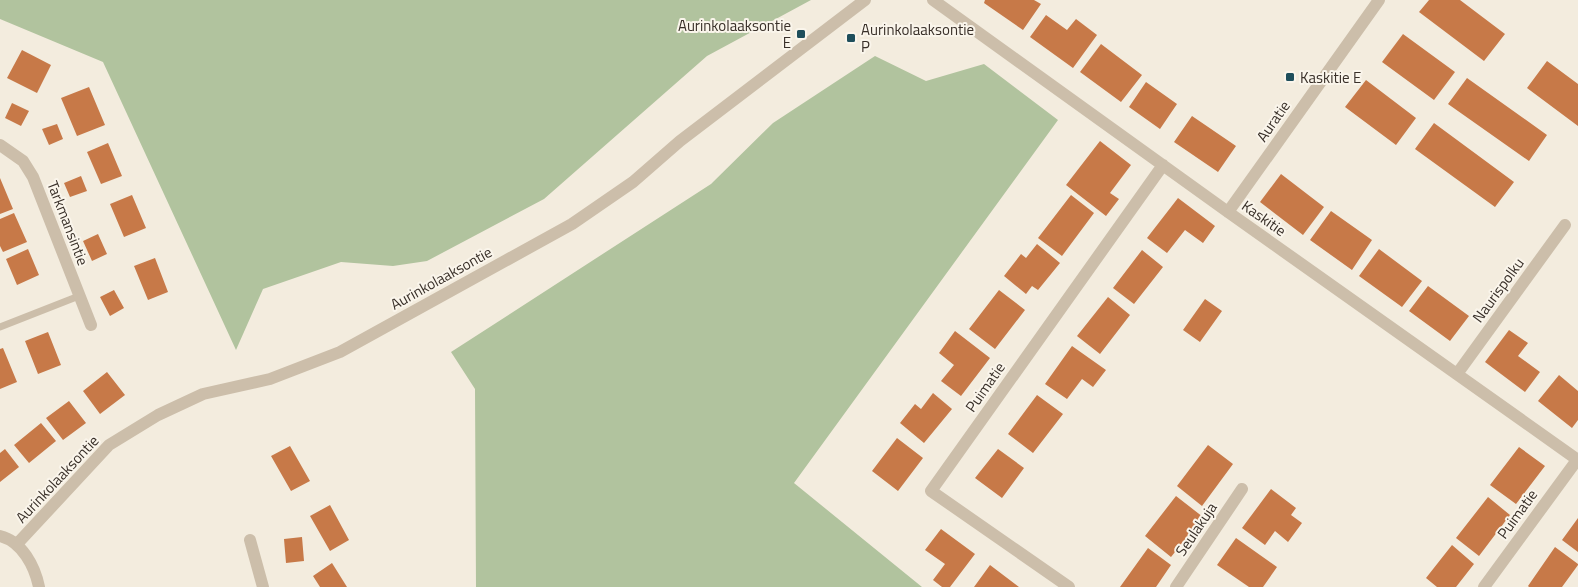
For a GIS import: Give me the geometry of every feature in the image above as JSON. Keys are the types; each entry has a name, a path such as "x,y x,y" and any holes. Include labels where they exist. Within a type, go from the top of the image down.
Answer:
{"street":[{"name":"Aurinkolaaksontie","path":"18,544 110,446 158,415 202,394 270,379 340,352 572,224 633,182 723,107 865,0"},
{"name":"Kaskitie","path":"933,0 1578,460"},
{"name":"Auratie","path":"1228,212 1379,0"},
{"name":"Tarkmansintie","path":"0,144 22,161 33,176 91,325"},
{"name":"Puimatie","path":"1069,587 931,491 1163,165"},
{"name":"Naurispolku","path":"1457,374 1565,225"},
{"name":"Puimatie","path":"1484,587 1578,460"},
{"name":"Seulakuja","path":"1176,587 1242,489"},
{"path":"0,536 18,544 36,573 39,587"},
{"path":"250,540 264,587"}],"lane":[{"path":"0,327 79,296"}],"green space":[{"path":"0,0 811,0 707,56 544,199 427,261 393,266 341,262 263,289 236,350 103,62 0,19"},
{"path":"875,56 926,81 984,64 1058,120 794,483 922,587 476,587 475,389 451,352 711,184 773,123"}],"building":[{"path":"985,0 1034,0 1041,4 1023,30 984,3"},
{"path":"1429,0 1460,0 1505,34 1484,61 1419,12"},
{"path":"1046,15 1067,30 1076,19 1097,35 1073,68 1030,37"},
{"path":"1403,34 1455,72 1434,100 1382,62"},
{"path":"1101,44 1142,75 1121,102 1080,72"},
{"path":"22,50 51,65 37,93 7,78"},
{"path":"1547,61 1578,84 1578,126 1527,88"},
{"path":"1467,78 1547,135 1529,161 1448,104"},
{"path":"1366,80 1416,118 1396,145 1345,107"},
{"path":"1146,82 1177,104 1160,129 1129,107"},
{"path":"89,87 105,125 77,136 61,98"},
{"path":"12,103 29,111 21,126 5,118"},
{"path":"1192,116 1236,146 1218,172 1174,142"},
{"path":"1434,123 1514,182 1495,207 1415,149"},
{"path":"57,124 63,139 49,145 42,129"},
{"path":"1100,141 1131,165 1110,193 1119,199 1106,216 1066,185"},
{"path":"108,143 122,176 101,184 87,152"},
{"path":"1281,174 1324,207 1303,235 1260,202"},
{"path":"81,176 87,191 70,197 64,183"},
{"path":"0,178 13,209 0,214"},
{"path":"132,195 146,228 124,237 110,204"},
{"path":"1071,195 1094,213 1062,256 1038,238"},
{"path":"1178,198 1215,226 1203,243 1185,230 1167,253 1147,238"},
{"path":"1331,211 1372,240 1352,270 1310,240"},
{"path":"14,213 27,242 3,252 0,246 0,219"},
{"path":"98,234 107,254 92,261 83,241"},
{"path":"1037,244 1060,263 1038,290 1032,286 1026,294 1004,276 1021,254 1026,258"},
{"path":"28,249 39,275 17,285 6,259"},
{"path":"1379,249 1422,281 1402,307 1359,276"},
{"path":"1142,250 1163,267 1134,304 1113,288"},
{"path":"155,258 168,292 148,300 134,266"},
{"path":"1428,286 1469,316 1450,341 1409,311"},
{"path":"114,290 124,308 110,316 100,297"},
{"path":"999,290 1025,310 995,349 969,329"},
{"path":"1108,297 1130,315 1100,354 1077,336"},
{"path":"1205,299 1222,311 1200,342 1183,330"},
{"path":"1509,330 1528,343 1518,356 1540,372 1525,392 1485,362"},
{"path":"955,331 990,358 961,396 941,381 954,365 939,353"},
{"path":"48,332 61,365 38,374 25,341"},
{"path":"1072,346 1106,370 1093,387 1082,379 1067,399 1045,384"},
{"path":"3,348 17,382 0,389 0,349"},
{"path":"107,372 125,395 100,414 83,391"},
{"path":"1559,375 1578,391 1578,420 1572,428 1538,401"},
{"path":"933,393 952,409 924,443 900,423 915,404 921,409"},
{"path":"1037,395 1063,414 1033,453 1008,434"},
{"path":"69,401 86,423 63,440 46,418"},
{"path":"41,423 56,441 29,463 14,445"},
{"path":"897,438 923,458 898,491 872,471"},
{"path":"1208,445 1233,464 1202,506 1177,486"},
{"path":"290,446 310,481 291,491 271,456"},
{"path":"1519,447 1545,466 1516,504 1490,485"},
{"path":"5,449 19,467 0,482 0,453"},
{"path":"998,449 1024,468 1002,498 975,478"},
{"path":"1271,489 1296,508 1291,515 1302,523 1288,542 1275,531 1265,545 1242,528"},
{"path":"1176,496 1203,517 1171,557 1145,536"},
{"path":"1488,497 1510,515 1479,556 1456,538"},
{"path":"330,505 349,540 330,551 310,516"},
{"path":"1578,518 1578,552 1562,540"},
{"path":"941,529 975,554 950,587 942,587 933,580 945,564 925,550"},
{"path":"302,537 304,561 286,563 284,539"},
{"path":"1236,538 1277,567 1263,587 1249,587 1217,565"},
{"path":"1452,545 1474,564 1456,587 1437,587 1426,578"},
{"path":"1555,547 1578,565 1562,587 1529,587 1528,586"},
{"path":"1148,548 1171,565 1156,587 1120,587"},
{"path":"332,563 347,587 320,587 313,576"},
{"path":"990,565 1019,587 974,587"}],"place":[{"name":"Aurinkolaaksontie E","path":"801,34"},
{"name":"Aurinkolaaksontie P","path":"851,38"},
{"name":"Kaskitie E","path":"1290,77"}]}
